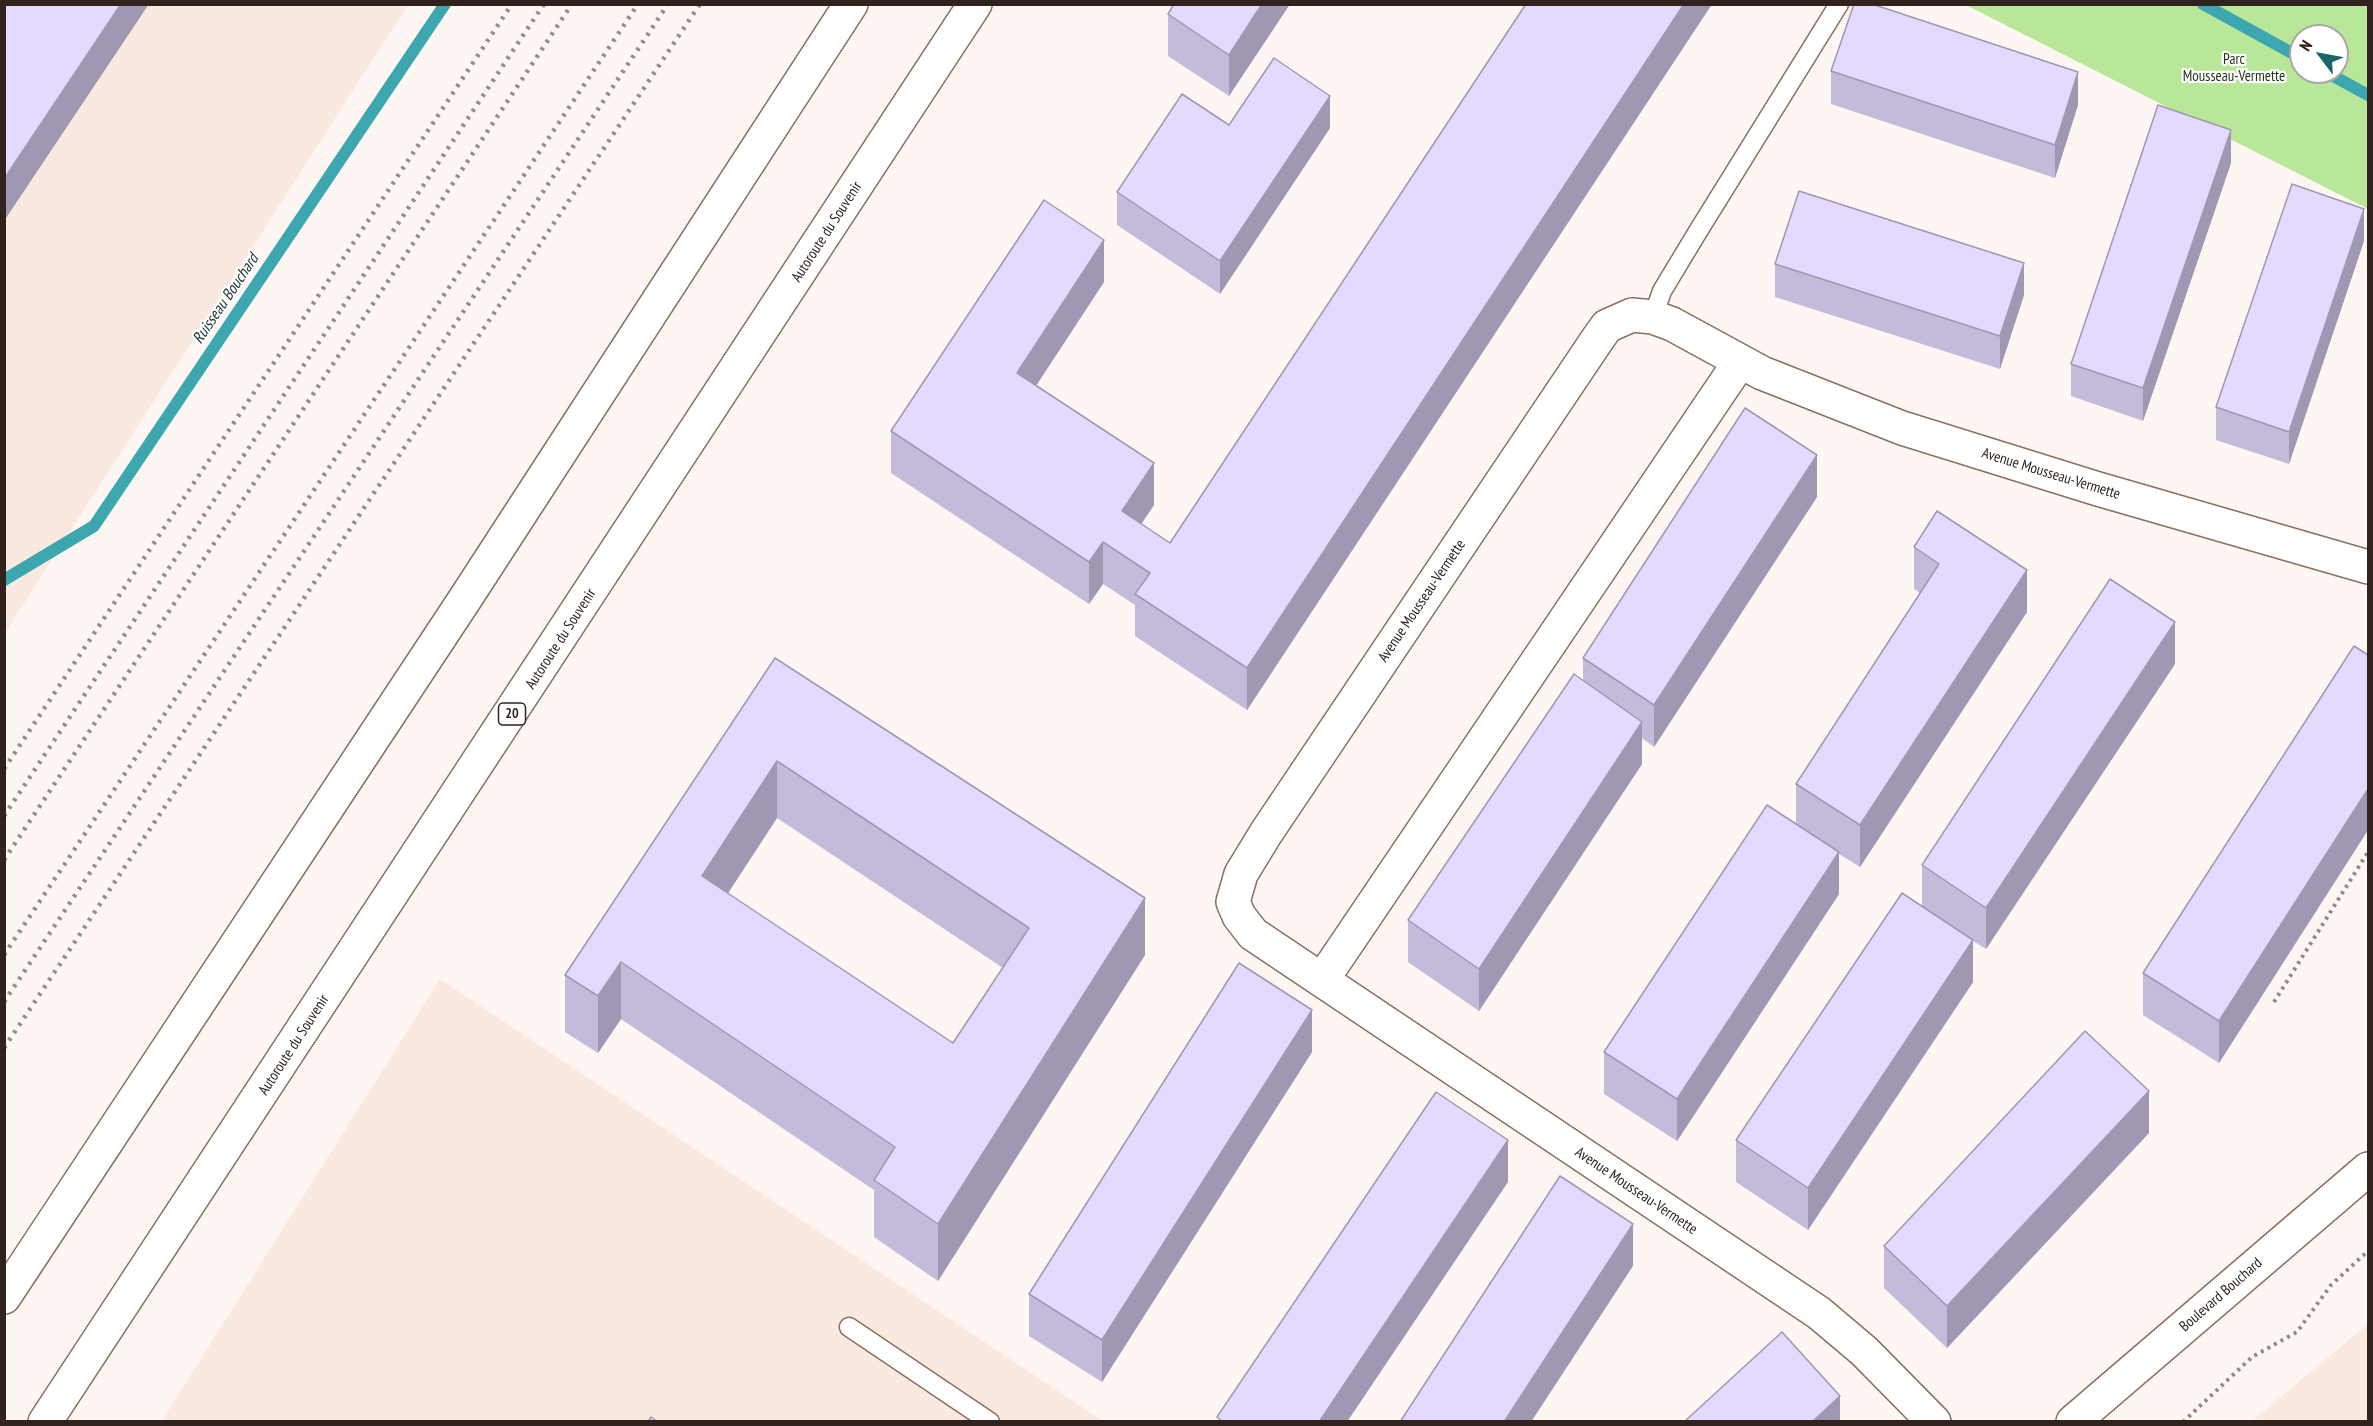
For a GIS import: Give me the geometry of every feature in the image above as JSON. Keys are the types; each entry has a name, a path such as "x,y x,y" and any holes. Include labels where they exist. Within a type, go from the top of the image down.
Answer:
{"main road":[{"path":"4,1297 465,599 851,4"},
{"name":"Autoroute du Souvenir","path":"45,1422 975,4"},
{"name":"Avenue Mousseau-Vermette","path":"1934,1422 1864,1351 1819,1313 1263,942 1245,927 1233,902 1241,874 1266,832 1599,337 1608,326 1620,318 1632,315 1653,317 1671,324 1739,363 1792,387 1932,438 2368,567"},
{"path":"1322,980 1739,363"},
{"name":"Boulevard Bouchard","path":"2073,1422 2368,1169"}],"lane":[{"path":"1653,317 1662,291 1839,4"},
{"path":"849,1328 990,1422"}],"path":[{"path":"2274,1002 2368,852"},
{"path":"2183,1422 2252,1358 2296,1332 2331,1284 2368,1251"}],"shaded area":[{"path":"5,5 408,5 5,633"},
{"path":"440,979 1103,1421 161,1422"},
{"path":"2368,1324 2368,1421 2252,1421"}],"green space":[{"name":"Parc Mousseau-Vermette","path":"1966,5 2368,5 2368,209"}],"building":[{"path":"4,4 121,4 4,179"},
{"path":"1174,4 1262,4 1229,55 1168,14"},
{"path":"1526,4 1684,4 1247,668 1135,594 1150,573 1103,542 1089,562 891,431 1044,200 1104,240 1017,373 1154,463 1122,511 1170,543"},
{"path":"1854,4 1872,4 2078,72 2055,145 1831,71"},
{"path":"1274,58 1330,96 1220,261 1117,192 1182,94 1229,125"},
{"path":"2158,105 2231,130 2143,388 2071,364"},
{"path":"2292,184 2364,209 2289,432 2216,407"},
{"path":"1799,191 2024,263 2000,336 1775,264"},
{"path":"1745,408 1817,455 1654,705 1583,658"},
{"path":"1937,511 2027,570 1860,825 1796,784 1939,564 1914,547"},
{"path":"2110,579 2175,622 1986,908 1922,865"},
{"path":"2354,646 2368,655 2368,789 2219,1021 2143,973"},
{"path":"775,658 1145,898 938,1224 874,1180 895,1147 621,962 598,996 565,975","holes":["777,761 1029,928 953,1043 702,876"]},
{"path":"1574,674 1642,722 1479,969 1408,920"},
{"path":"1767,805 1839,852 1677,1099 1604,1052"},
{"path":"1902,893 1973,940 1808,1188 1736,1140"},
{"path":"1239,963 1312,1010 1102,1340 1029,1294"},
{"path":"2085,1031 2149,1091 1947,1306 1884,1246"},
{"path":"1436,1092 1508,1140 1319,1422 1223,1422 1217,1417"},
{"path":"1560,1176 1633,1224 1504,1422 1400,1422"},
{"path":"1782,1332 1840,1396 1812,1422 1684,1422"},
{"path":"651,1417 658,1422 648,1422"}],"waterway":[{"name":"Ruisseau Bouchard","path":"4,580 94,526 445,4"},
{"name":"Ruisseau Bouchard","path":"2203,4 2289,51"},
{"name":"Ruisseau Bouchard","path":"2348,84 2368,95"}],"railway":[{"path":"4,769 512,4"},
{"path":"4,816 544,4"},
{"path":"4,860 572,4"},
{"path":"4,955 638,4"},
{"path":"4,1002 668,4"},
{"path":"4,1048 700,4"}]}
